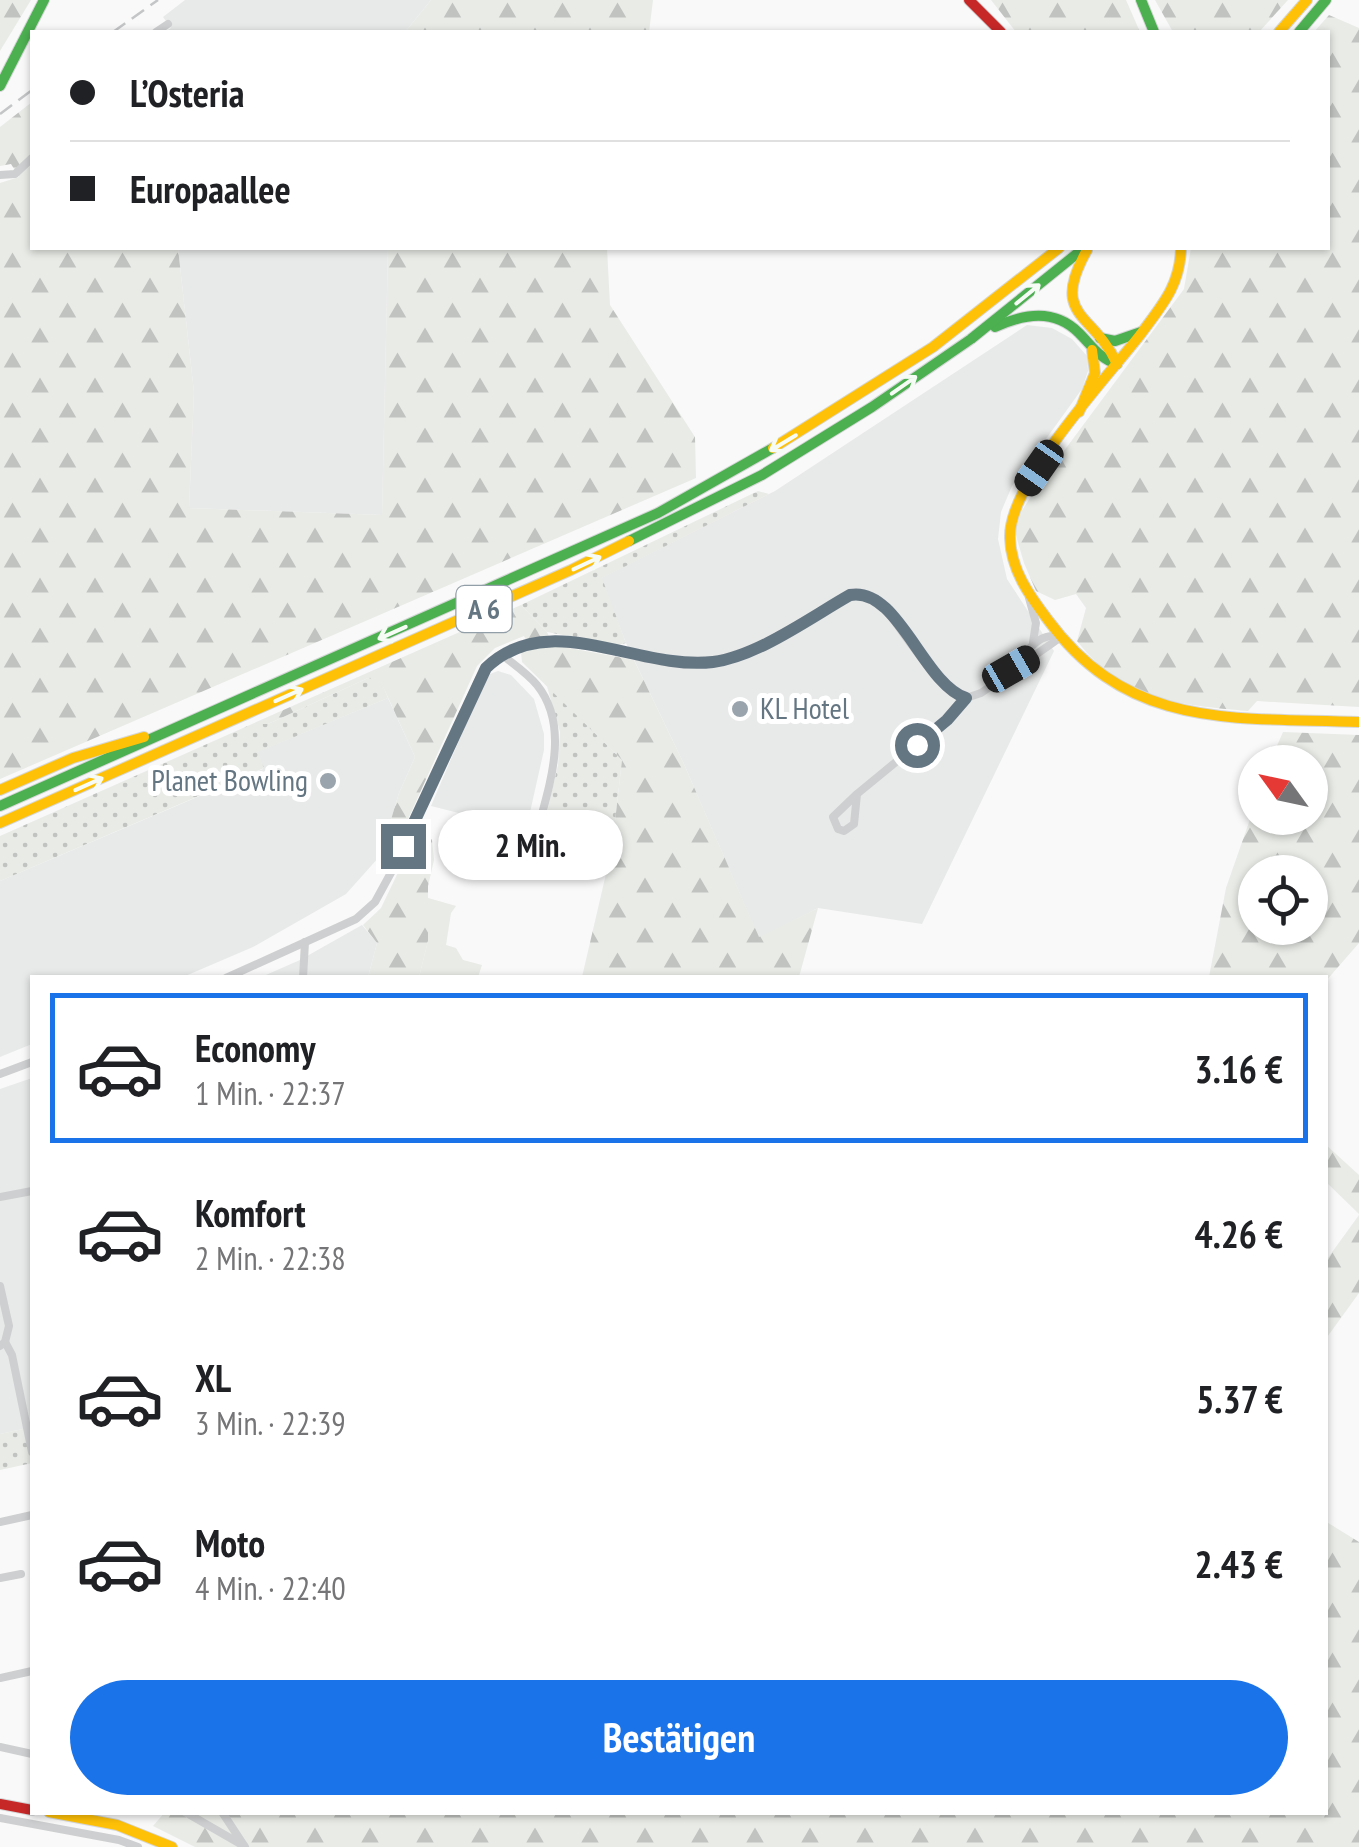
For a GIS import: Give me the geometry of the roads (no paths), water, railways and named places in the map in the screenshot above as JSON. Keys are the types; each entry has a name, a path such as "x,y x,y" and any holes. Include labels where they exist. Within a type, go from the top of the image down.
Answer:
{"main road":[{"path":"0,86 44,0"},
{"path":"969,0 1000,30"},
{"path":"978,0 1000,30"},
{"path":"1142,0 1153,30"},
{"path":"1281,30 1306,0"},
{"path":"1301,30 1326,0"},
{"name":"A 6","path":"0,806 658,514 817,423 934,347 1056,250"},
{"name":"A 6","path":"0,823 664,527 762,475 872,407 970,340 1083,250"},
{"path":"1079,412 1095,372 1094,342 1070,292 1072,275 1085,250"},
{"path":"1181,250 1177,280 1022,491 1010,537 1013,562 1026,590 1061,636 1104,678 1163,706 1359,722"},
{"path":"970,340 1019,317 1044,314 1070,325 1111,352 1116,364"},
{"path":"1094,342 1114,341 1141,332"},
{"path":"0,790 125,740 170,732"},
{"path":"0,1804 30,1810"},
{"path":"65,1815 118,1825 172,1847"}],"street":[{"path":"159,30 168,24"},
{"path":"0,175 15,174 30,160"},
{"path":"1026,590 1036,623 1031,647"},
{"path":"234,975 356,919 380,894 486,668 501,654 534,641 551,640 692,664 723,660 748,652 858,594 870,596 882,605 942,681 966,698"},
{"path":"1011,669 1045,636 1061,636"},
{"path":"857,794 854,824 838,829 833,817 836,810 947,720 966,698 981,692 1061,636"},
{"path":"501,654 540,690 554,726 554,764 534,844"},
{"path":"303,975 305,942"},
{"path":"0,1074 30,1063"},
{"path":"0,1198 30,1191"},
{"path":"0,1286 9,1326 3,1344 12,1356 30,1442"},
{"path":"0,1522 30,1515"},
{"path":"0,1578 21,1574"},
{"path":"0,1678 30,1670"},
{"path":"0,1746 30,1754"},
{"path":"190,1815 245,1847"},
{"path":"224,1815 245,1847"},
{"path":"0,1818 138,1847"}],"railway":[{"path":"116,30 158,0"},
{"path":"0,114 30,92"}],"place":[{"name":"KL Hotel","path":"740,709"},
{"name":"Planet Bowling","path":"328,781"}]}
